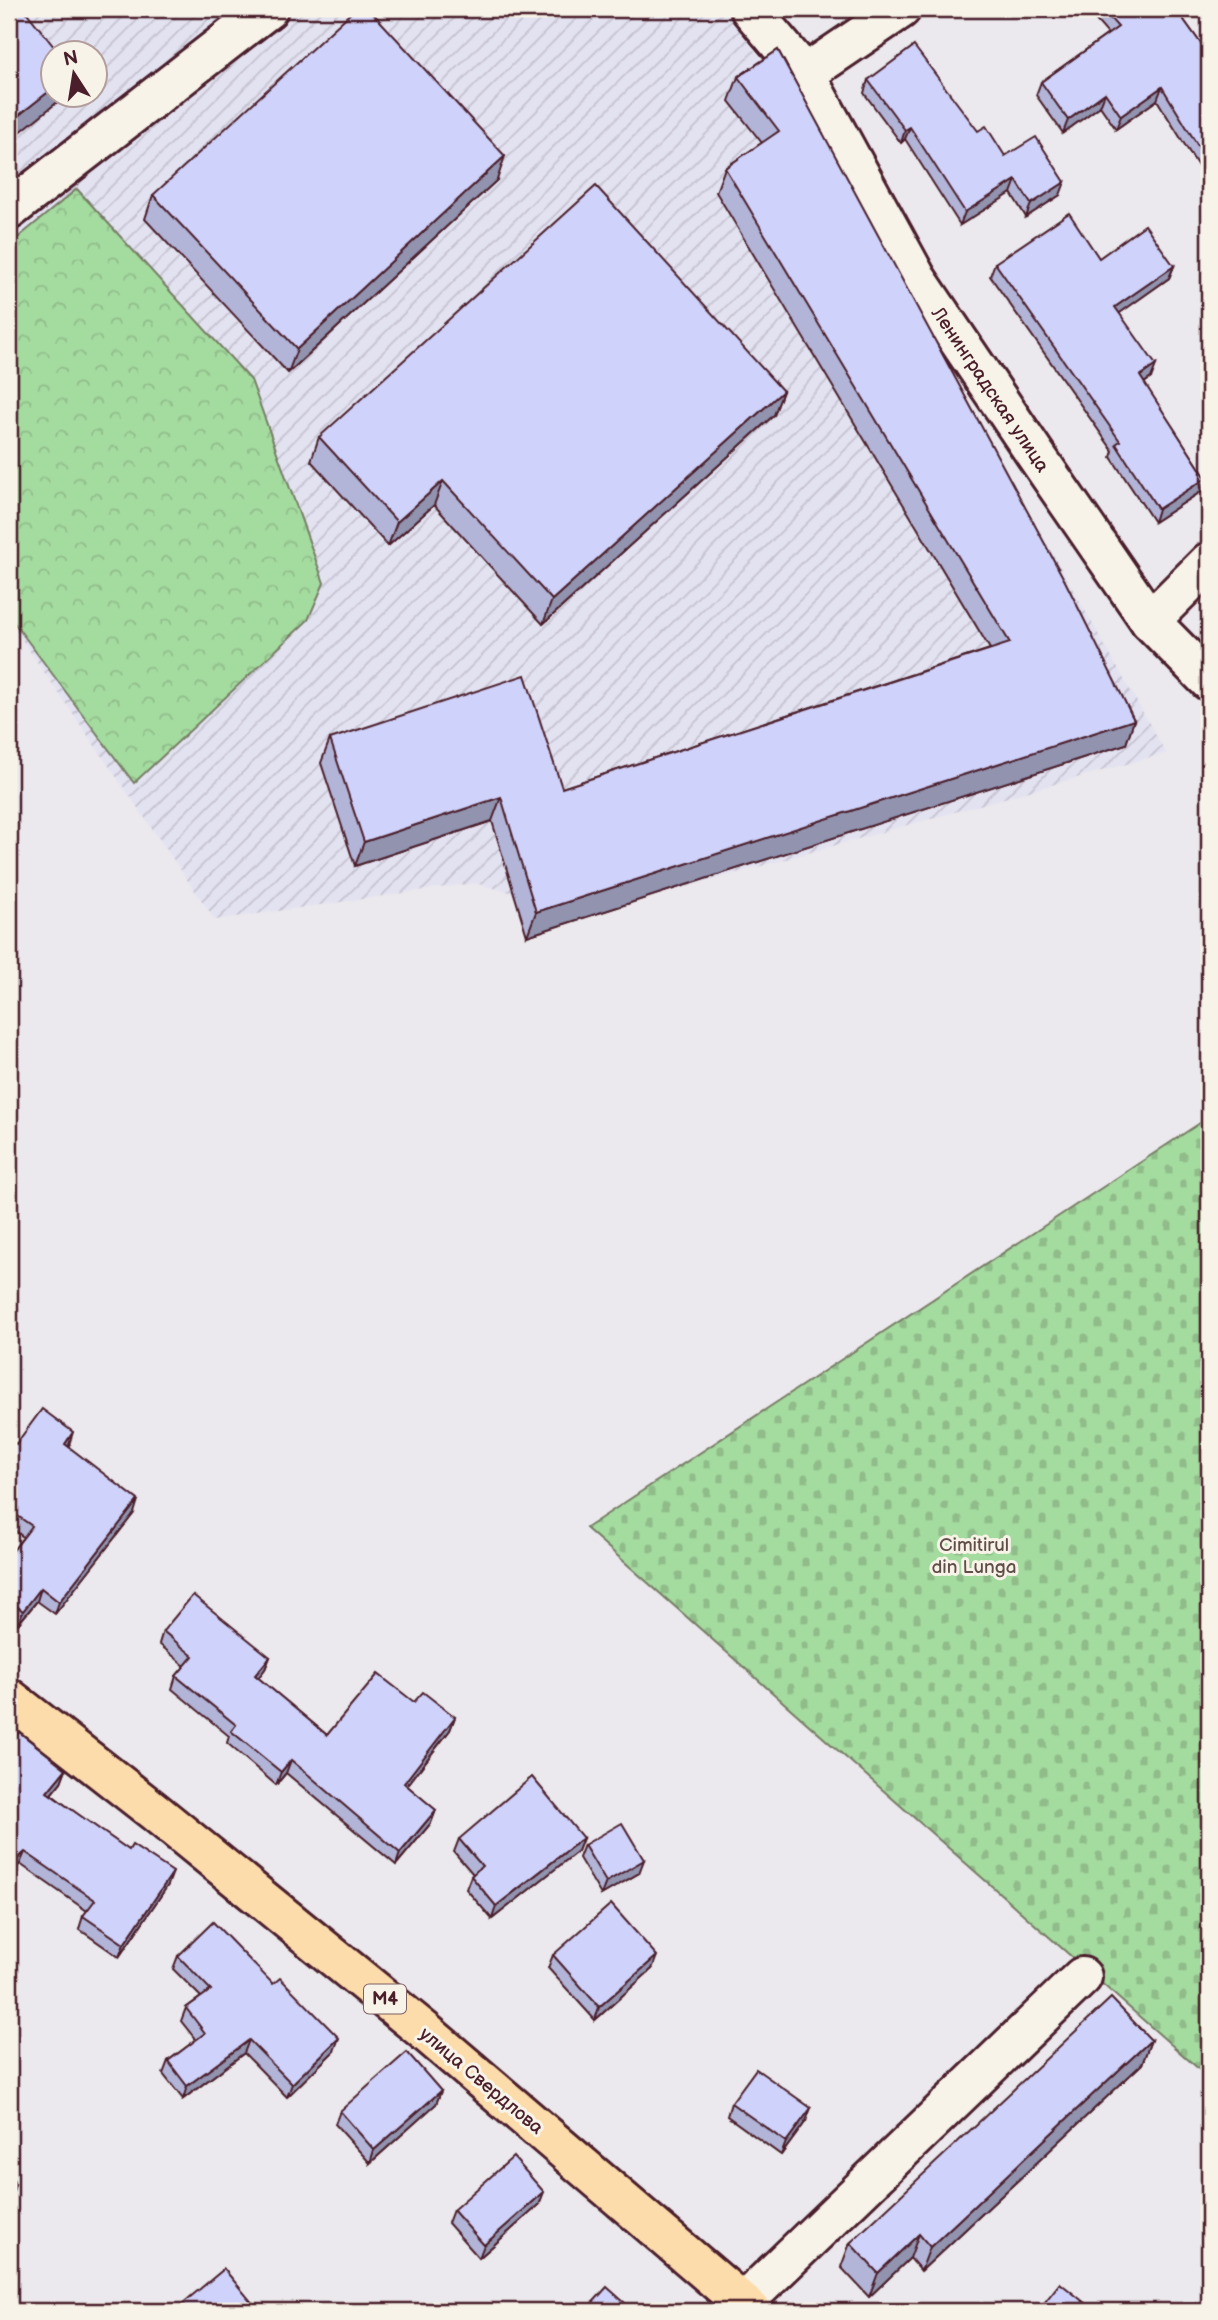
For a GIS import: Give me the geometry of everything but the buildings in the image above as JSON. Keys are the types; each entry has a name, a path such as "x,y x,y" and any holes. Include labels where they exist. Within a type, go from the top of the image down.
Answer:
{"highway":[{"name":"улица Свердлова","path":"9,1698 155,1812 422,2029 748,2307"}],"street":[{"path":"9,210 268,9"},
{"name":"Ленинградская улица","path":"750,9 805,74 917,279 1150,621 1209,681"},
{"path":"805,74 901,9"},
{"path":"1150,621 1209,562"},
{"path":"748,2307 1082,1977"}],"shaded area":[{"path":"9,9 724,9 771,73 946,366 1166,753 593,913 474,883 215,920 9,621"}],"green space":[{"path":"77,189 251,380 324,583 308,620 134,783 9,616 9,245"},
{"name":"Cimitirul din Lunga","path":"1209,1117 1209,2078 586,1528"}]}
